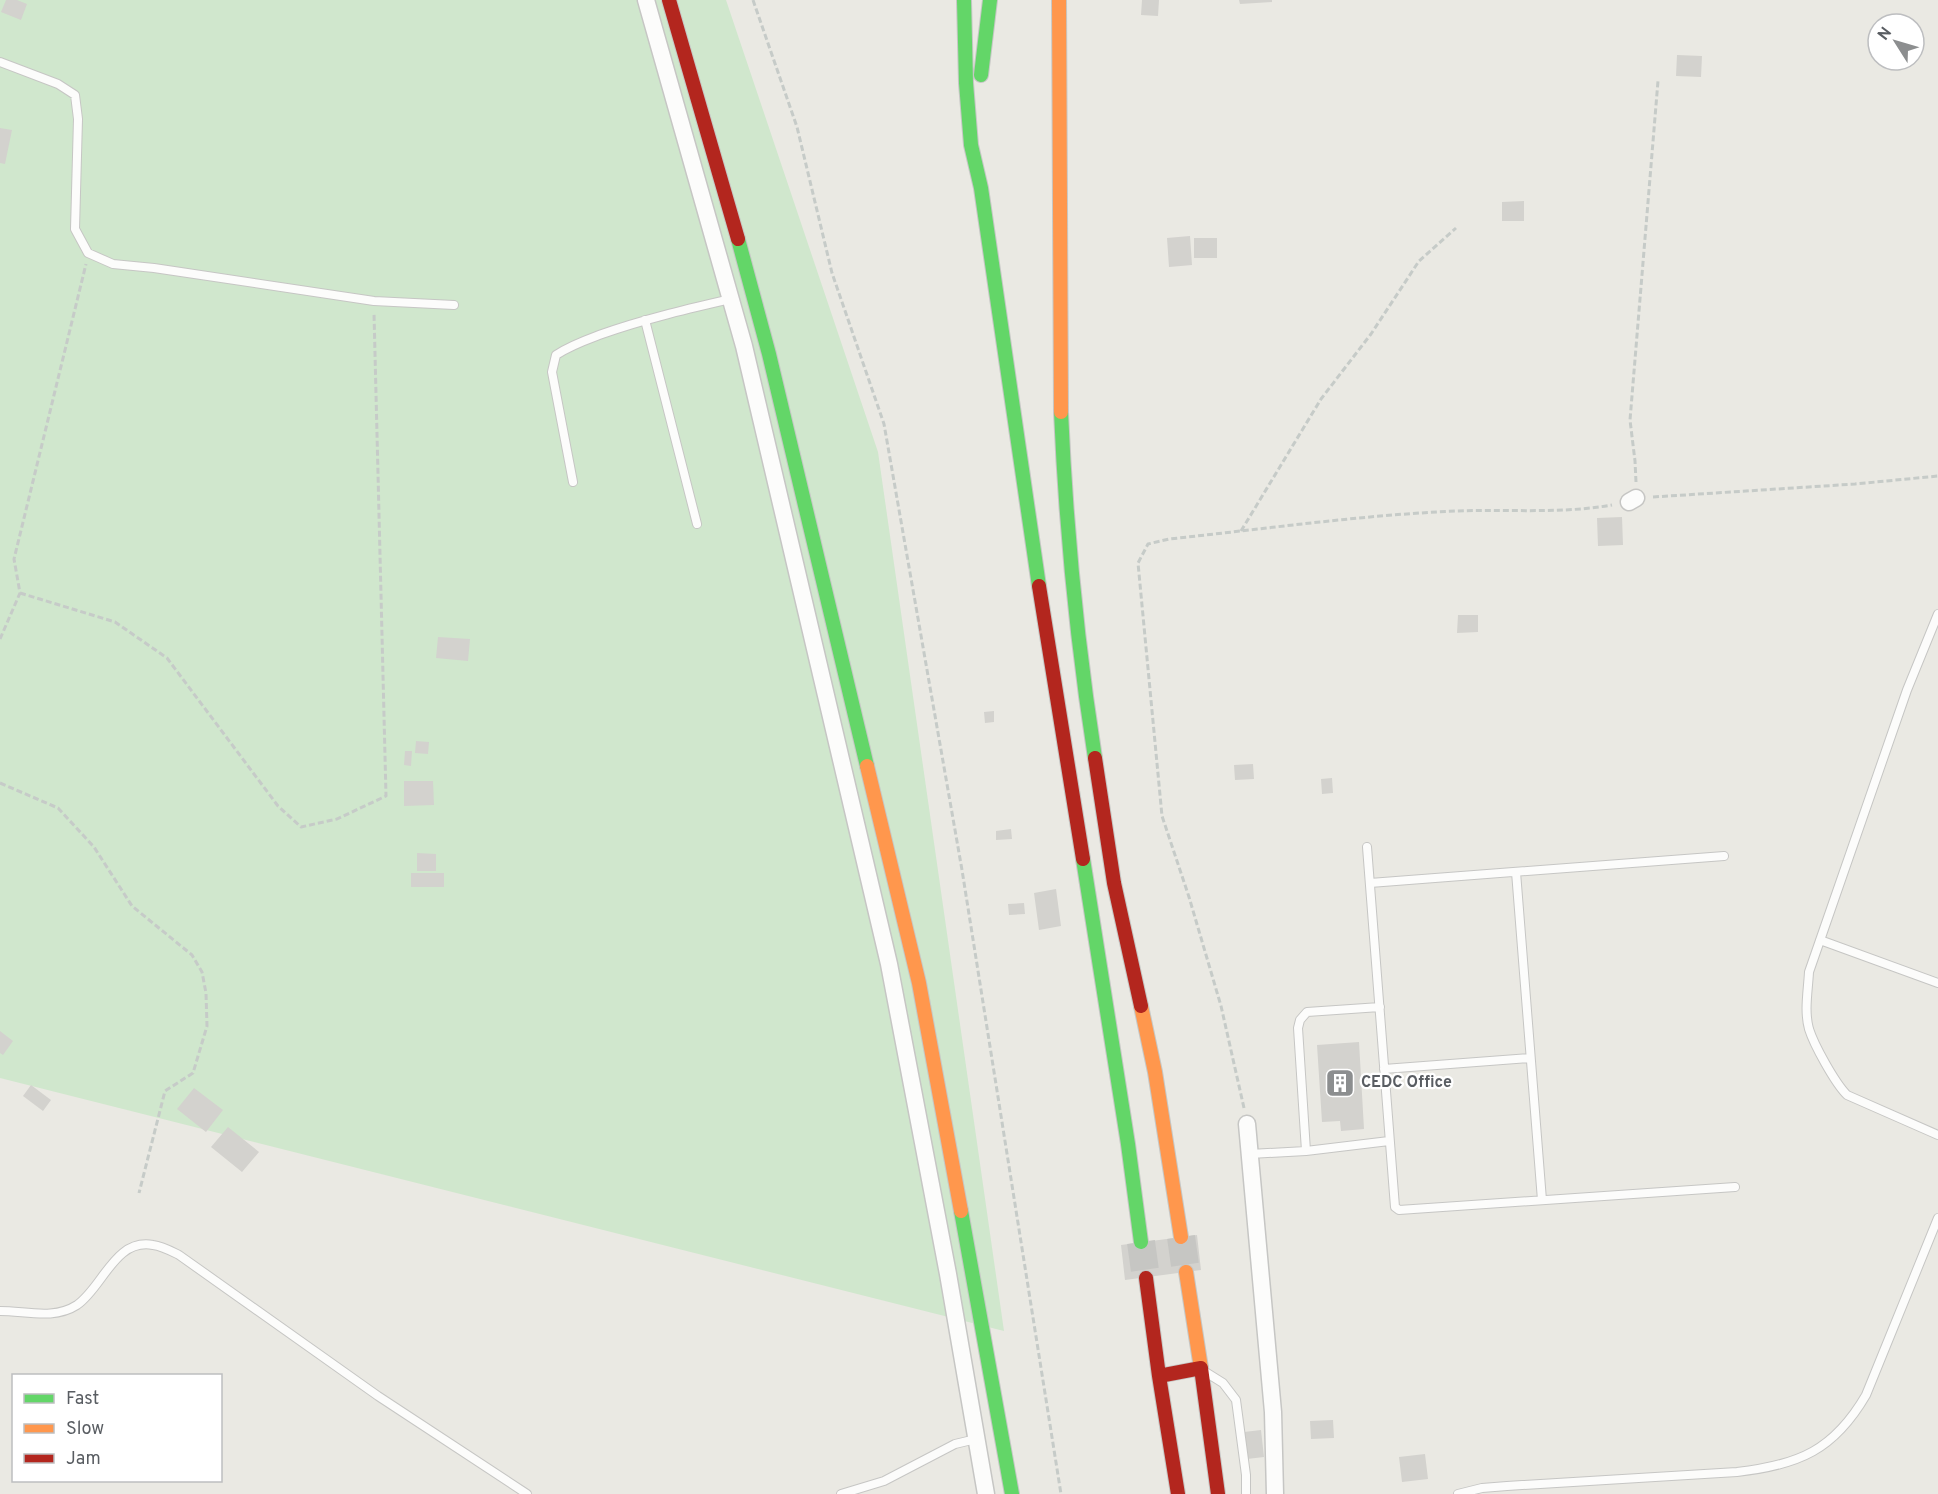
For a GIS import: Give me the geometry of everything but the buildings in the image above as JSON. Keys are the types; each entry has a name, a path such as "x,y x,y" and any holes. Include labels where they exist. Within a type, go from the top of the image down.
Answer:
{"main road":[{"path":"669,0 769,354 861,792 919,983 1012,1494"},
{"path":"964,0 971,145 981,188 1011,403 1126,1133 1141,1242"},
{"path":"981,188 982,55 990,0"},
{"path":"1059,0 1061,75 1060,388 1063,471 1072,576 1090,727 1114,883 1155,1072 1181,1237"},
{"path":"1061,75 1072,0"},
{"path":"1186,1272 1218,1494"},
{"path":"1146,1278 1178,1494"},
{"path":"1160,1376 1201,1368"}],"street":[{"path":"646,0 732,299 861,792 986,1494"},
{"path":"1247,1124 1273,1412 1275,1494"}],"lane":[{"path":"0,62 58,84 75,95 78,119 75,228 88,253 113,264 374,301 454,305"},
{"path":"573,482 552,372 556,355 569,346 645,320 732,299"},
{"path":"645,320 697,524"},
{"path":"1938,614 1907,690 1809,972 1807,1006 1810,1030 1840,1087 1847,1095 1938,1135"},
{"path":"1367,847 1395,1207 1399,1210 1735,1187"},
{"path":"1370,883 1724,856"},
{"path":"1516,872 1542,1200"},
{"path":"1820,940 1938,983"},
{"path":"1306,1151 1298,1028 1300,1020 1307,1012 1380,1007"},
{"path":"1384,1069 1530,1058"},
{"path":"1250,1154 1306,1151 1389,1141"},
{"path":"1458,1494 1482,1488 1756,1470 1810,1454 1828,1443 1843,1429 1856,1413 1866,1395 1938,1218"},
{"path":"0,1311 52,1314 76,1305 94,1289 124,1251 136,1245 153,1245 179,1255 378,1396 527,1494"},
{"path":"1201,1368 1223,1383 1236,1400 1246,1475 1246,1494"},
{"path":"841,1494 884,1481 955,1444 976,1439"}],"path":[{"path":"753,0 797,126 832,273 873,389 888,447 962,870 1061,1494"},
{"path":"1632,500 1635,461 1630,420 1658,81"},
{"path":"1241,531 1321,399 1371,334 1419,261 1456,228"},
{"path":"0,639 20,593 14,559 88,253"},
{"path":"20,593 115,622 167,658 278,806 301,827 337,819 386,795 374,301"},
{"path":"1247,1124 1221,1006 1162,816 1138,563 1148,544 1169,539 1355,519 1457,511 1584,510 1632,500 1938,476"},
{"path":"0,783 58,808 94,847 132,906 192,955 202,972 206,993 207,1026 193,1073 165,1091 139,1192"}],"green space":[{"path":"0,0 726,0 878,452 1004,1331 0,1078"}],"tunnel":[{"path":"1181,1237 1186,1272"},
{"path":"1141,1242 1146,1278"}],"traffic: fast":[{"path":"964,0 966,83 971,145 981,188 1039,586"},
{"path":"981,75 990,0"},
{"path":"738,239 769,354 867,766"},
{"path":"1061,412 1073,585 1095,758"},
{"path":"1083,859 1128,1144 1141,1242"},
{"path":"961,1211 1012,1494"}],"traffic: slow":[{"path":"1059,0 1061,412"},
{"path":"867,766 919,983 961,1211"},
{"path":"1141,1006 1155,1072 1181,1237"},
{"path":"1186,1272 1201,1368"}],"traffic: jam":[{"path":"669,0 738,239"},
{"path":"1039,586 1083,859"},
{"path":"1095,758 1114,883 1141,1006"},
{"path":"1146,1278 1159,1376"},
{"path":"1178,1494 1159,1376 1201,1368 1218,1494"}],"place":[{"name":"CEDC Office","path":"1340,1083"}]}
